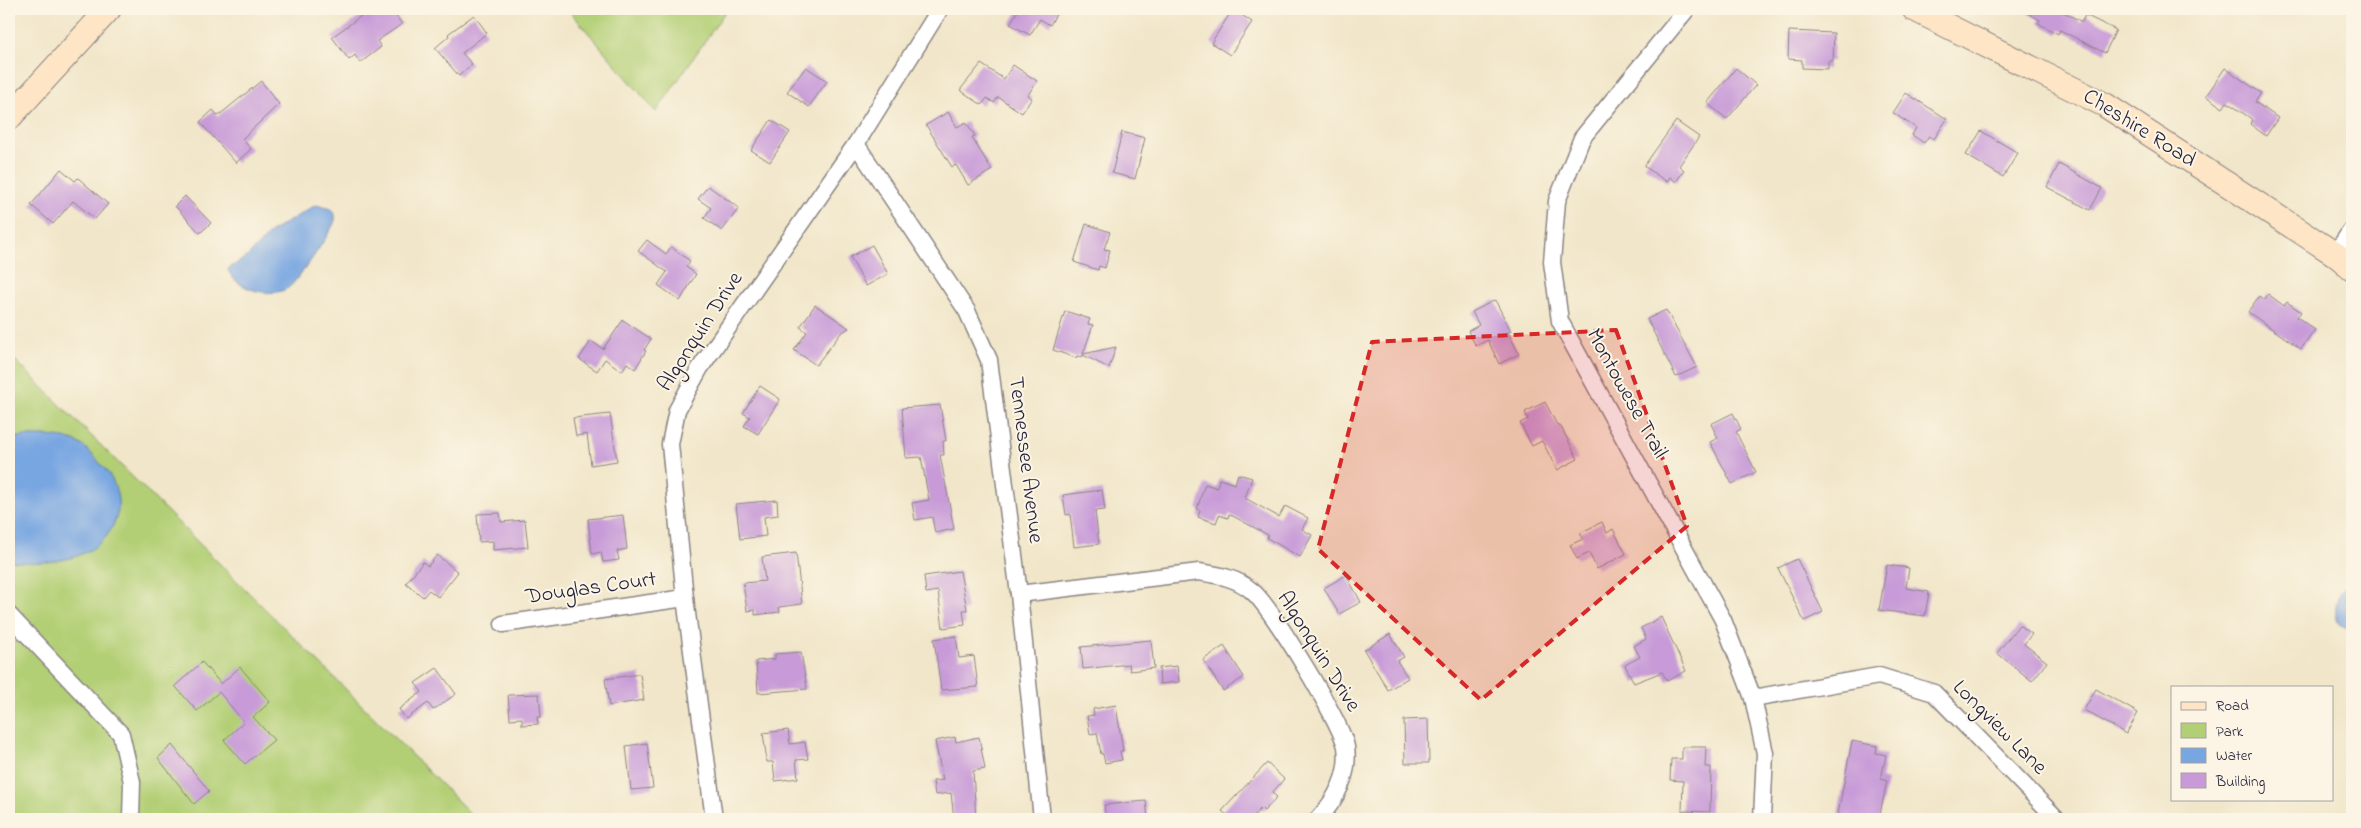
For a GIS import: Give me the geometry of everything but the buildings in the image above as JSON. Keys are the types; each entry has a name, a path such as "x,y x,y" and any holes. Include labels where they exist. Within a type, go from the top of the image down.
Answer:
{"street":[{"path":"9,118 109,9"},
{"name":"Algonquin Drive","path":"714,819 685,598 670,444 677,410 700,368 856,144 940,9"},
{"name":"Montowese Trail","path":"1687,9 1582,138 1557,201 1552,262 1560,322 1723,620 1753,698 1765,753 1762,819"},
{"name":"Cheshire Road","path":"1914,9 2105,105 2344,261"},
{"name":"Tennessee Avenue","path":"856,144 967,311 989,360 1020,594 1042,819"},
{"path":"2344,261 2352,229"},
{"name":"Algonquin Drive","path":"1020,594 1200,572 1227,576 1253,591 1272,615 1336,719 1346,747 1345,776 1328,808 1318,819"},
{"name":"Douglas Court","path":"503,624 685,598"},
{"path":"9,615 121,734 132,782 131,819"},
{"name":"Longview Lane","path":"1753,698 1879,676 1934,693 2057,819"}],"highlighted area":[{"path":"1616,330 1687,526 1481,700 1318,549 1372,342"}],"green space":[{"path":"568,9 727,9 656,112"},
{"path":"9,354 476,819 9,819"}],"water":[{"path":"316,205 329,208 334,212 335,222 293,284 281,291 263,292 245,287 232,276 228,269 248,256 272,231"},
{"path":"25,436 56,437 74,441 91,453 112,479 118,497 117,515 111,530 101,542 88,551 58,561 9,561 9,439"},
{"path":"2352,580 2352,630 2339,624 2336,606 2343,589"}]}
